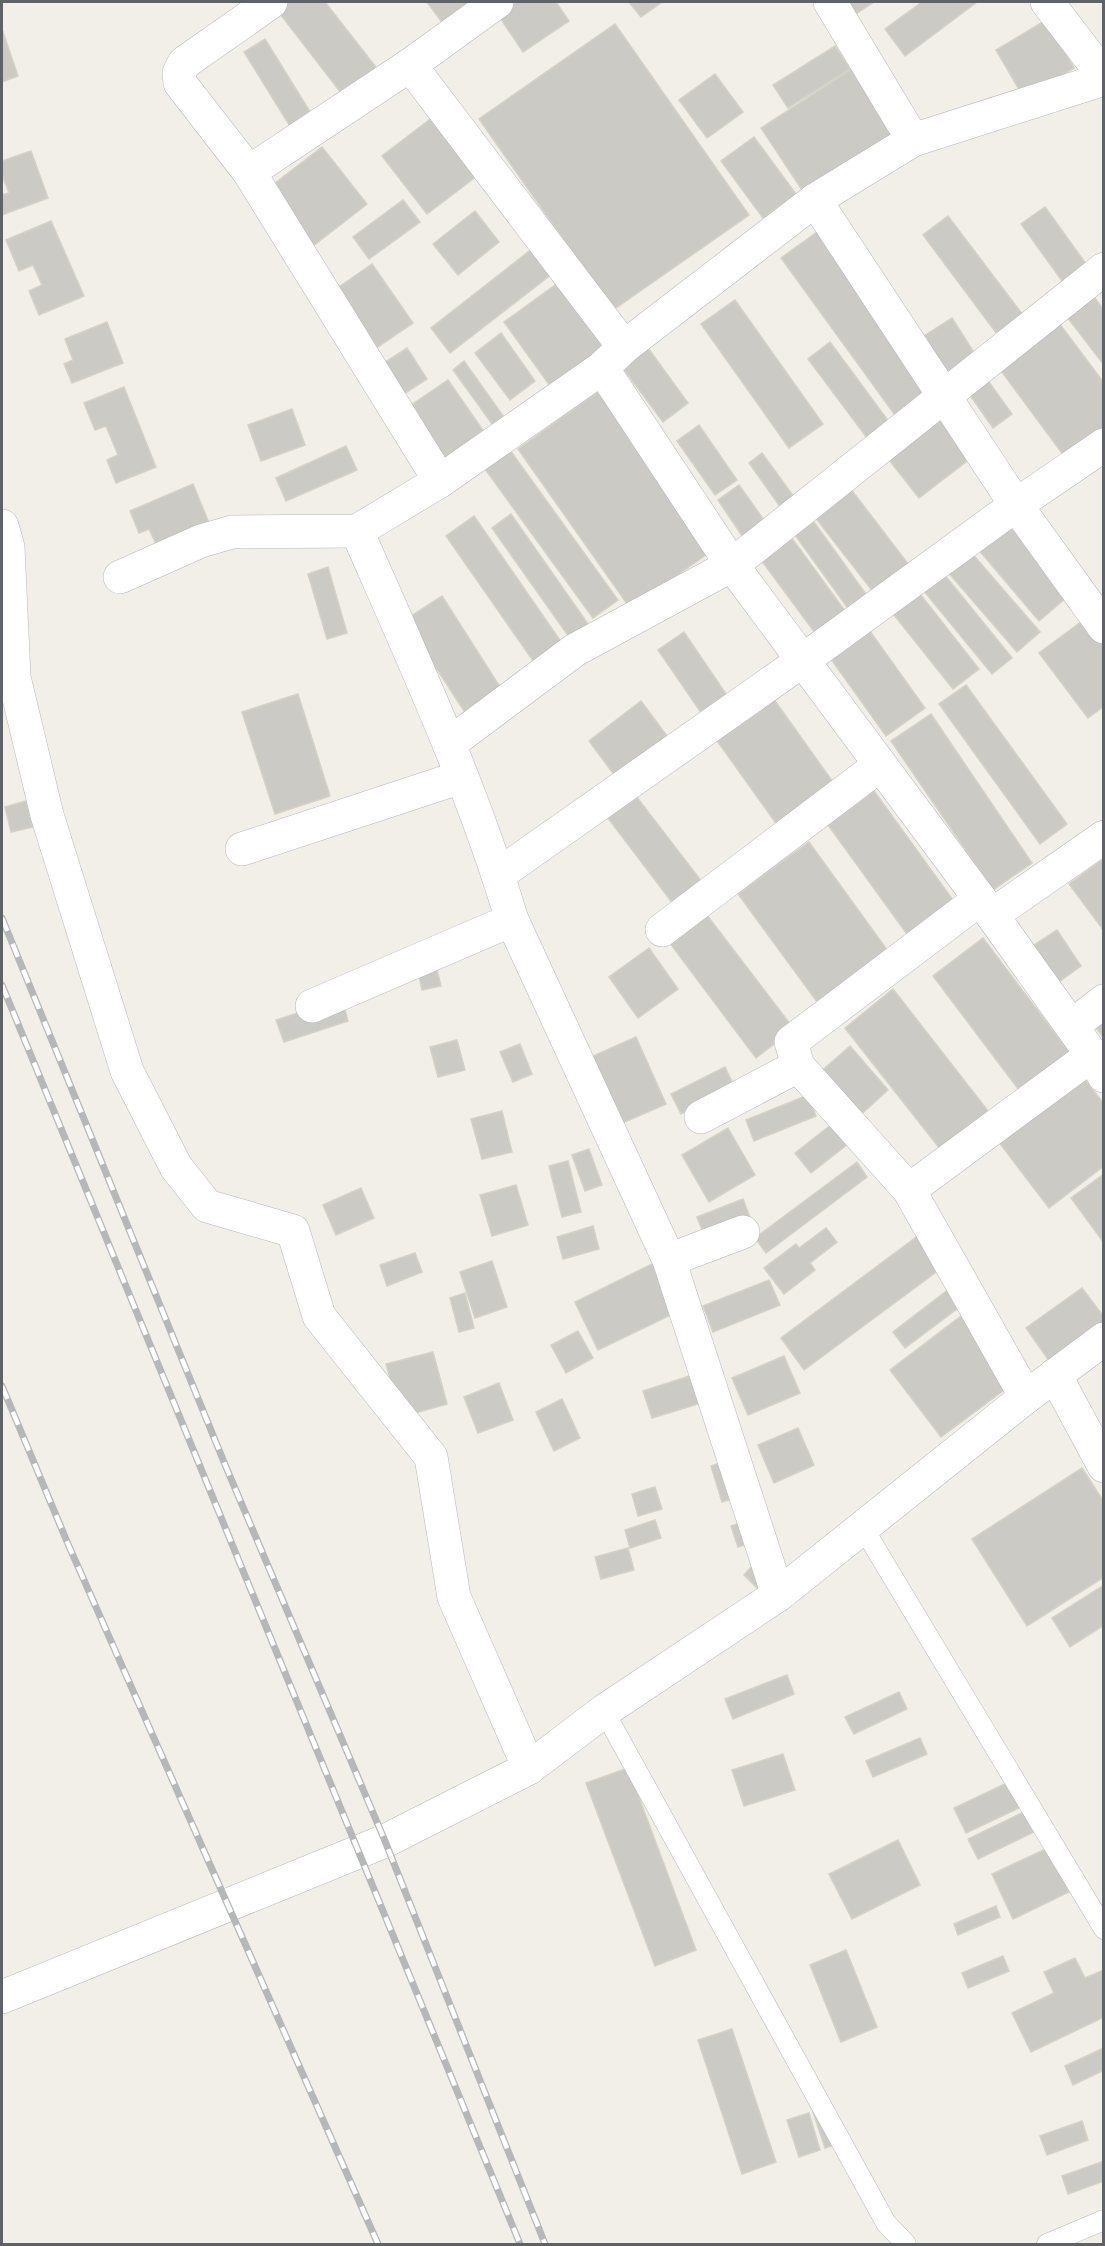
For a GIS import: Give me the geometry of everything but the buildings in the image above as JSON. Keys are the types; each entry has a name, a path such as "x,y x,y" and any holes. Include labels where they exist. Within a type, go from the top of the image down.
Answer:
{"street":[{"path":"271,2 184,63 179,73 180,83 249,172 440,481"},
{"path":"249,172 410,64 497,2"},
{"path":"830,2 913,140"},
{"path":"120,577 201,541 232,532 357,531 440,481 613,358 815,200 913,140 1104,77 1047,2"},
{"path":"410,64 613,358 732,565 801,661 986,907 1098,1065 909,1190"},
{"path":"815,200 1016,505 1104,627"},
{"path":"449,744 575,651 732,565 1104,269"},
{"path":"498,875 801,661 1016,505 1104,445"},
{"path":"2,526 8,547 14,676 19,699 47,815 127,1071 176,1167 207,1206 293,1231 319,1316 431,1457 453,1597 530,1768"},
{"path":"357,531 449,744 498,875 512,920 669,1260 778,1595"},
{"path":"662,930 880,765"},
{"path":"242,849 461,777"},
{"path":"1026,1397 909,1190 798,1066 791,1042 986,907 1104,837"},
{"path":"312,1006 512,920"},
{"path":"1071,1026 1104,1001"},
{"path":"701,1117 798,1066"},
{"path":"669,1260 744,1232"},
{"path":"2,1997 385,1840 530,1768 604,1711 778,1595 1026,1397 1104,1340"},
{"path":"1055,1375 1104,1466"}],"lane":[{"path":"862,1526 1104,1929"},
{"path":"604,1711 886,2223 906,2244"},
{"path":"1047,2244 1104,2220"}],"railway":[{"path":"2,918 226,1467 385,1841 545,2244"},
{"path":"2,985 520,2244"},
{"path":"2,1386 68,1544 378,2244"}]}
